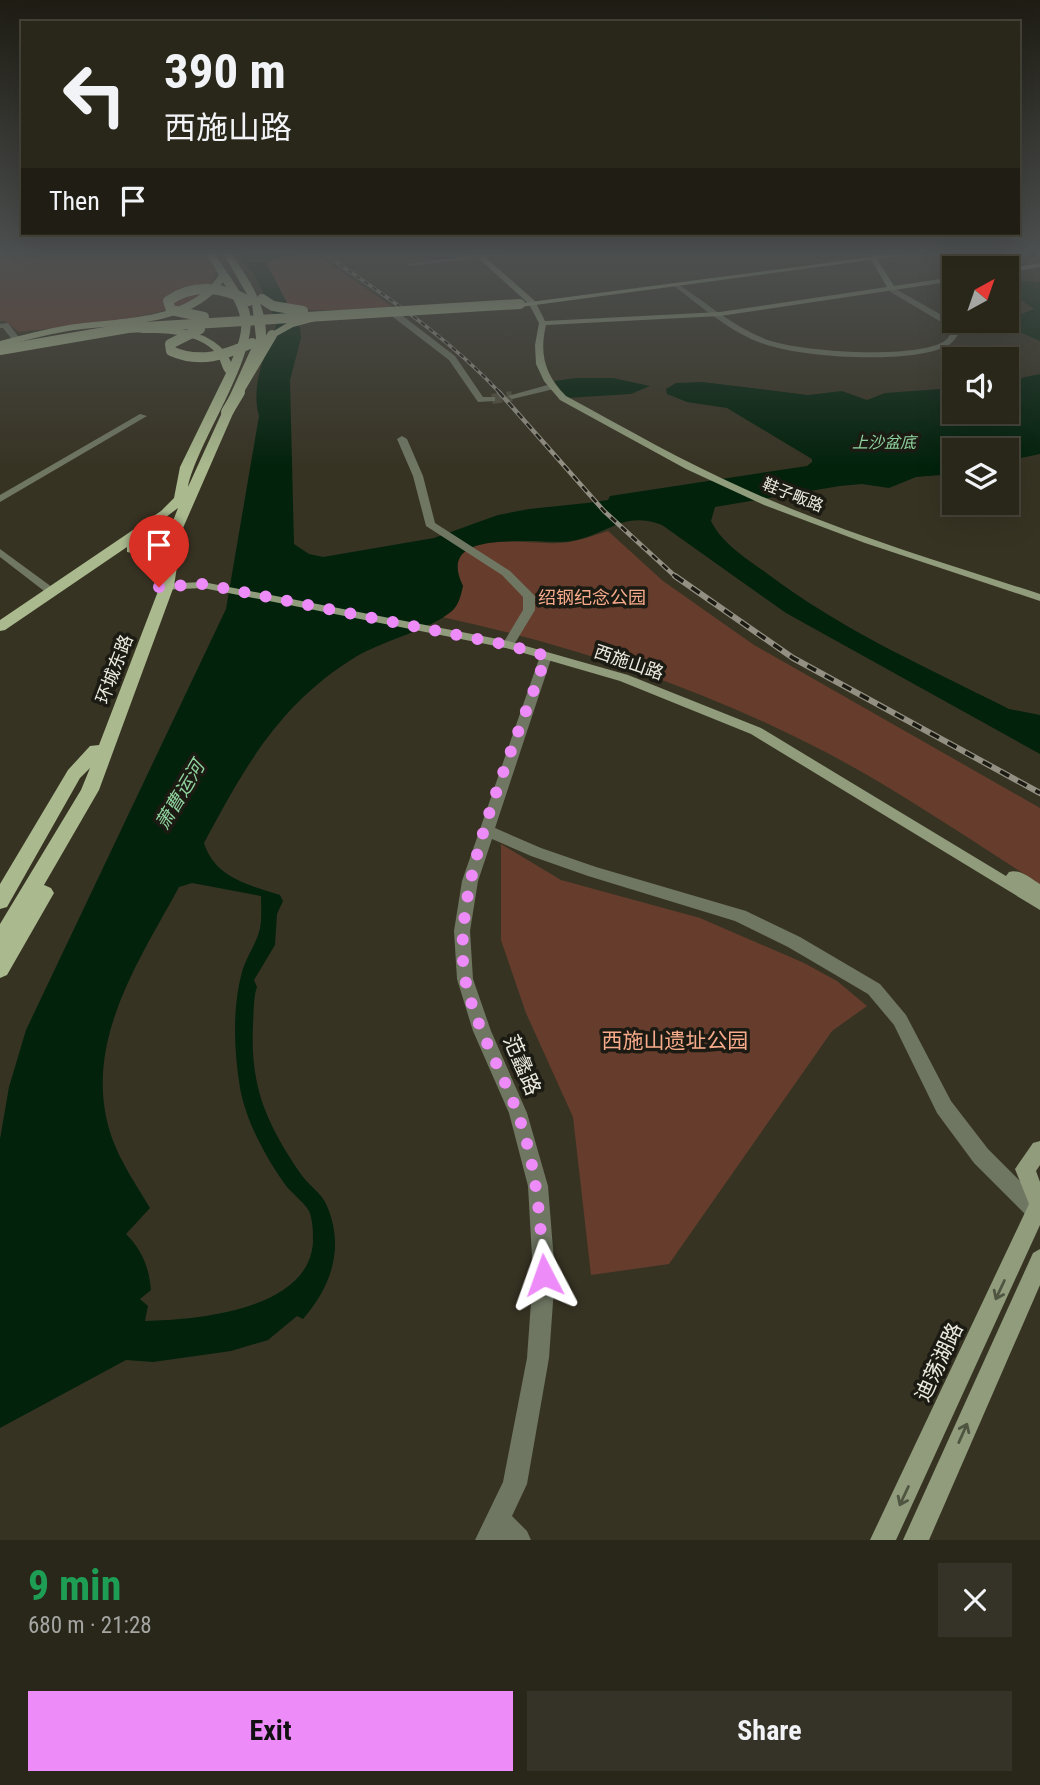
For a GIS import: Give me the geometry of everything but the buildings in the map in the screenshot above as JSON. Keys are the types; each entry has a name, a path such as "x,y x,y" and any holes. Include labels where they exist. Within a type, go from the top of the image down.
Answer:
{"main road":[{"path":"0,348 17,340 91,325"},
{"path":"0,348 111,329 176,325"},
{"path":"222,325 180,336 170,344 171,351 190,358 215,357 252,343"},
{"path":"183,498 186,467 209,423 247,335 246,325"},
{"name":"环城东路","path":"197,471 258,325"},
{"name":"环城东路","path":"0,942 90,790 101,750 164,580 172,529 183,498 261,338 260,325"},
{"path":"0,627 166,514 204,481 235,405 251,381 268,325"},
{"path":"227,412 272,335 290,325"},
{"path":"0,348 93,333 162,330 212,342 226,359 229,374"},
{"path":"0,637 117,557 172,529"},
{"path":"0,901 74,775 101,750 109,765 105,783 0,969"},
{"name":"环城东路","path":"0,923 101,750"}],"street":[{"path":"0,326 5,325 17,340"},
{"path":"410,325 452,358 481,400 492,399"},
{"path":"512,396 551,387 536,348 542,325"},
{"path":"737,325 762,341 786,349 885,353 942,346 953,338 956,332 952,325"},
{"name":"鞋子畈路","path":"551,387 563,398 706,475 766,503 884,547 1040,598"},
{"path":"0,499 144,416"},
{"path":"402,439 418,475 430,524 506,573 529,596 529,610 505,642"},
{"path":"0,552 51,592"},
{"name":"西施山路","path":"164,580 205,583 505,642 627,675 760,728 1040,892"},
{"name":"西施山路","path":"505,642 624,678 757,732 990,871 1040,904"},
{"name":"范蠡路","path":"493,1530 515,1484 538,1358 544,1275 538,1186 518,1113 482,1031 466,979 462,930 470,881 546,656"},
{"path":"486,830 536,852 593,872 740,916 794,942 874,989 900,1020 944,1107 981,1156 1038,1206"},
{"path":"1038,1206 1025,1169 1040,1150"},
{"name":"迪荡湖路","path":"883,1540 1038,1206"},
{"path":"916,1540 1040,1260"},
{"path":"493,1530 518,1540"}],"green space":[{"path":"10,325 81,325 19,332"},
{"name":"绍钢纪念公园","path":"608,531 663,581 754,645 1040,808 1040,884 869,776 767,724 662,680 607,661 442,617 454,609 463,586 457,567 462,554 473,547 490,543 566,542"},
{"name":"西施山遗址公园","path":"501,844 561,880 700,918 804,963 837,981 867,1006 832,1031 669,1264 591,1275 573,1117 526,1013 501,940"}],"water":[{"path":"276,325 298,325 301,338 290,380 294,544 309,554 323,557 434,538 498,515 608,500 610,496 807,466 812,462 812,459 727,408 687,402 667,394 666,389 676,383 702,382 808,395 842,391 867,400 885,393 942,389 942,424 1019,424 1019,378 1040,374 1040,454 1019,458 1019,438 942,438 942,475 916,477 889,488 862,484 840,486 715,507 711,521 727,543 742,555 794,593 854,630 1009,709 1040,715 1040,754 786,613 662,525 636,520 571,541 495,542 476,546 463,554 458,566 463,586 453,610 434,623 357,656 306,694 285,716 250,762 204,843 209,855 225,872 245,883 280,895 283,901 277,914 275,945 254,980 257,987 253,1024 254,1067 269,1120 300,1173 325,1201 332,1222 335,1252 328,1280 321,1294 303,1319 297,1316 268,1340 231,1351 153,1362 126,1360 0,1428 0,1139 9,1087 26,1030 226,609 259,416 256,392","holes":["192,883 261,896 260,928 244,966 235,1015 240,1088 247,1113 263,1150 284,1183 309,1211 313,1242 307,1265 292,1283 271,1297 246,1307 191,1318 145,1321 148,1306 140,1299 151,1290 148,1274 144,1259 126,1234 150,1208 112,1138 104,1104 103,1071 108,1038 131,976 179,887"]},
{"path":"1019,325 1040,325 1040,341 1019,332"},
{"path":"613,378 650,386 631,394 566,398 554,381"}],"tunnel":[{"path":"492,399 512,396"}],"railway":[{"path":"423,325 460,354 501,394"},
{"path":"499,392 604,511 677,578"},
{"path":"675,576 793,658 1040,793"}],"route":[{"path":"159,587 203,584 508,645 546,656 470,881 462,930 466,979 482,1031 518,1113 538,1186 544,1275"}],"water label":[{"name":"上沙盆底","path":"884,442"},
{"name":"萧曹运河","path":"180,795"}]}
